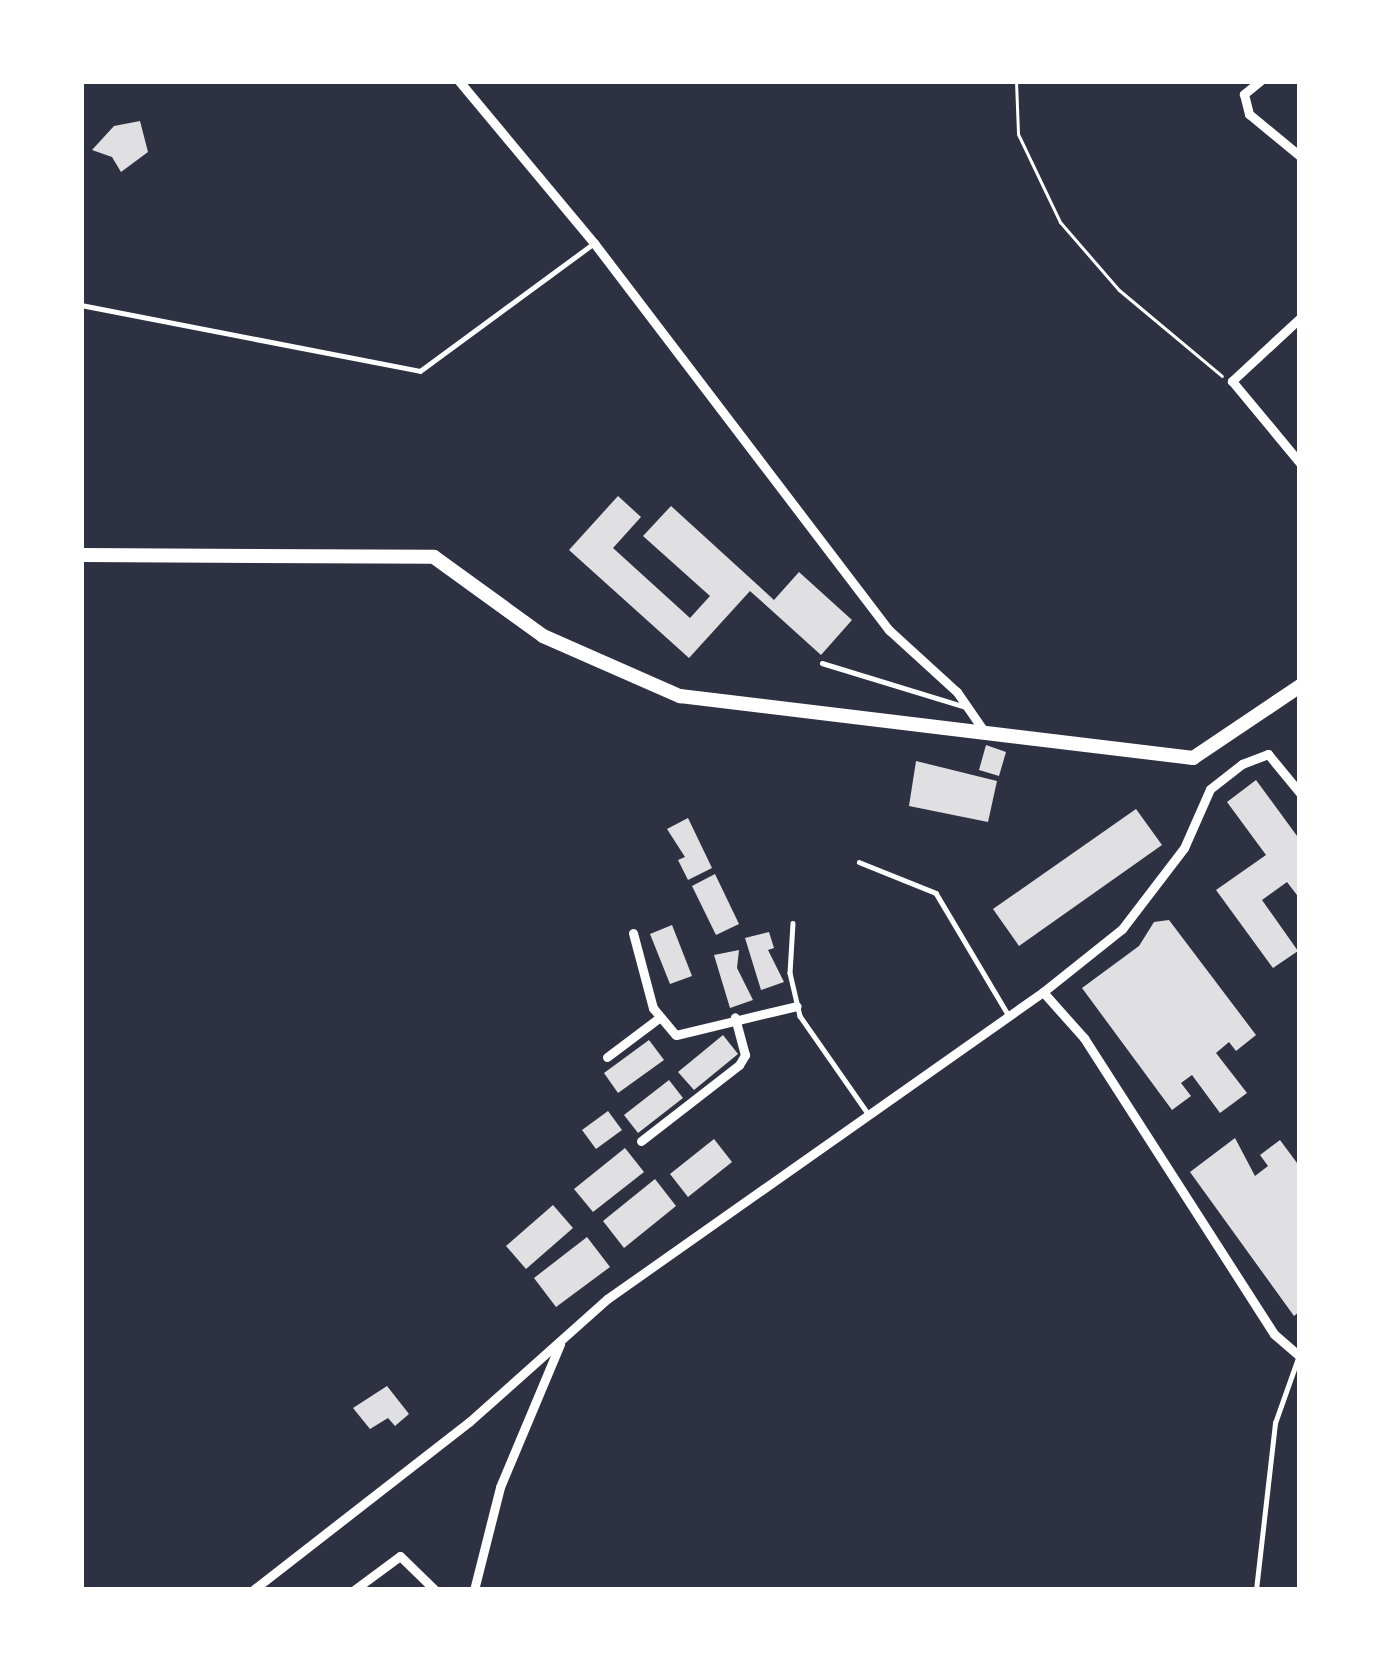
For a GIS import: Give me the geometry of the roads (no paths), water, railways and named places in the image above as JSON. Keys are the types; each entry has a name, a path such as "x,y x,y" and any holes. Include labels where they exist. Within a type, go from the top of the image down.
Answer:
{"main road":[{"path":"81,555 434,557 543,636 680,696 1193,758 1300,686"}],"street":[{"path":"459,81 594,243 889,630 968,707 987,735"},
{"path":"1260,81 1244,94 1249,114 1300,156"},
{"path":"1300,318 1233,384 1300,463"},
{"path":"253,1590 470,1422 562,1339 1043,992 1122,929 1184,848 1210,789 1242,764 1268,754 1300,794"},
{"path":"634,933 658,1018 676,1035 689,1035 735,1017 797,1006"},
{"path":"1043,992 1084,1039 1274,1334 1299,1358"},
{"path":"641,1142 739,1065 745,1055 735,1017"},
{"path":"607,1057 658,1018"},
{"path":"474,1590 500,1487 562,1339"},
{"path":"354,1590 400,1556 435,1590"}],"lane":[{"path":"81,304 420,371 594,243"},
{"path":"822,663 968,707"},
{"path":"859,862 936,893 1009,1016"},
{"path":"793,923 797,1006 871,1117"},
{"path":"1256,1590 1275,1423 1299,1358"}]}
